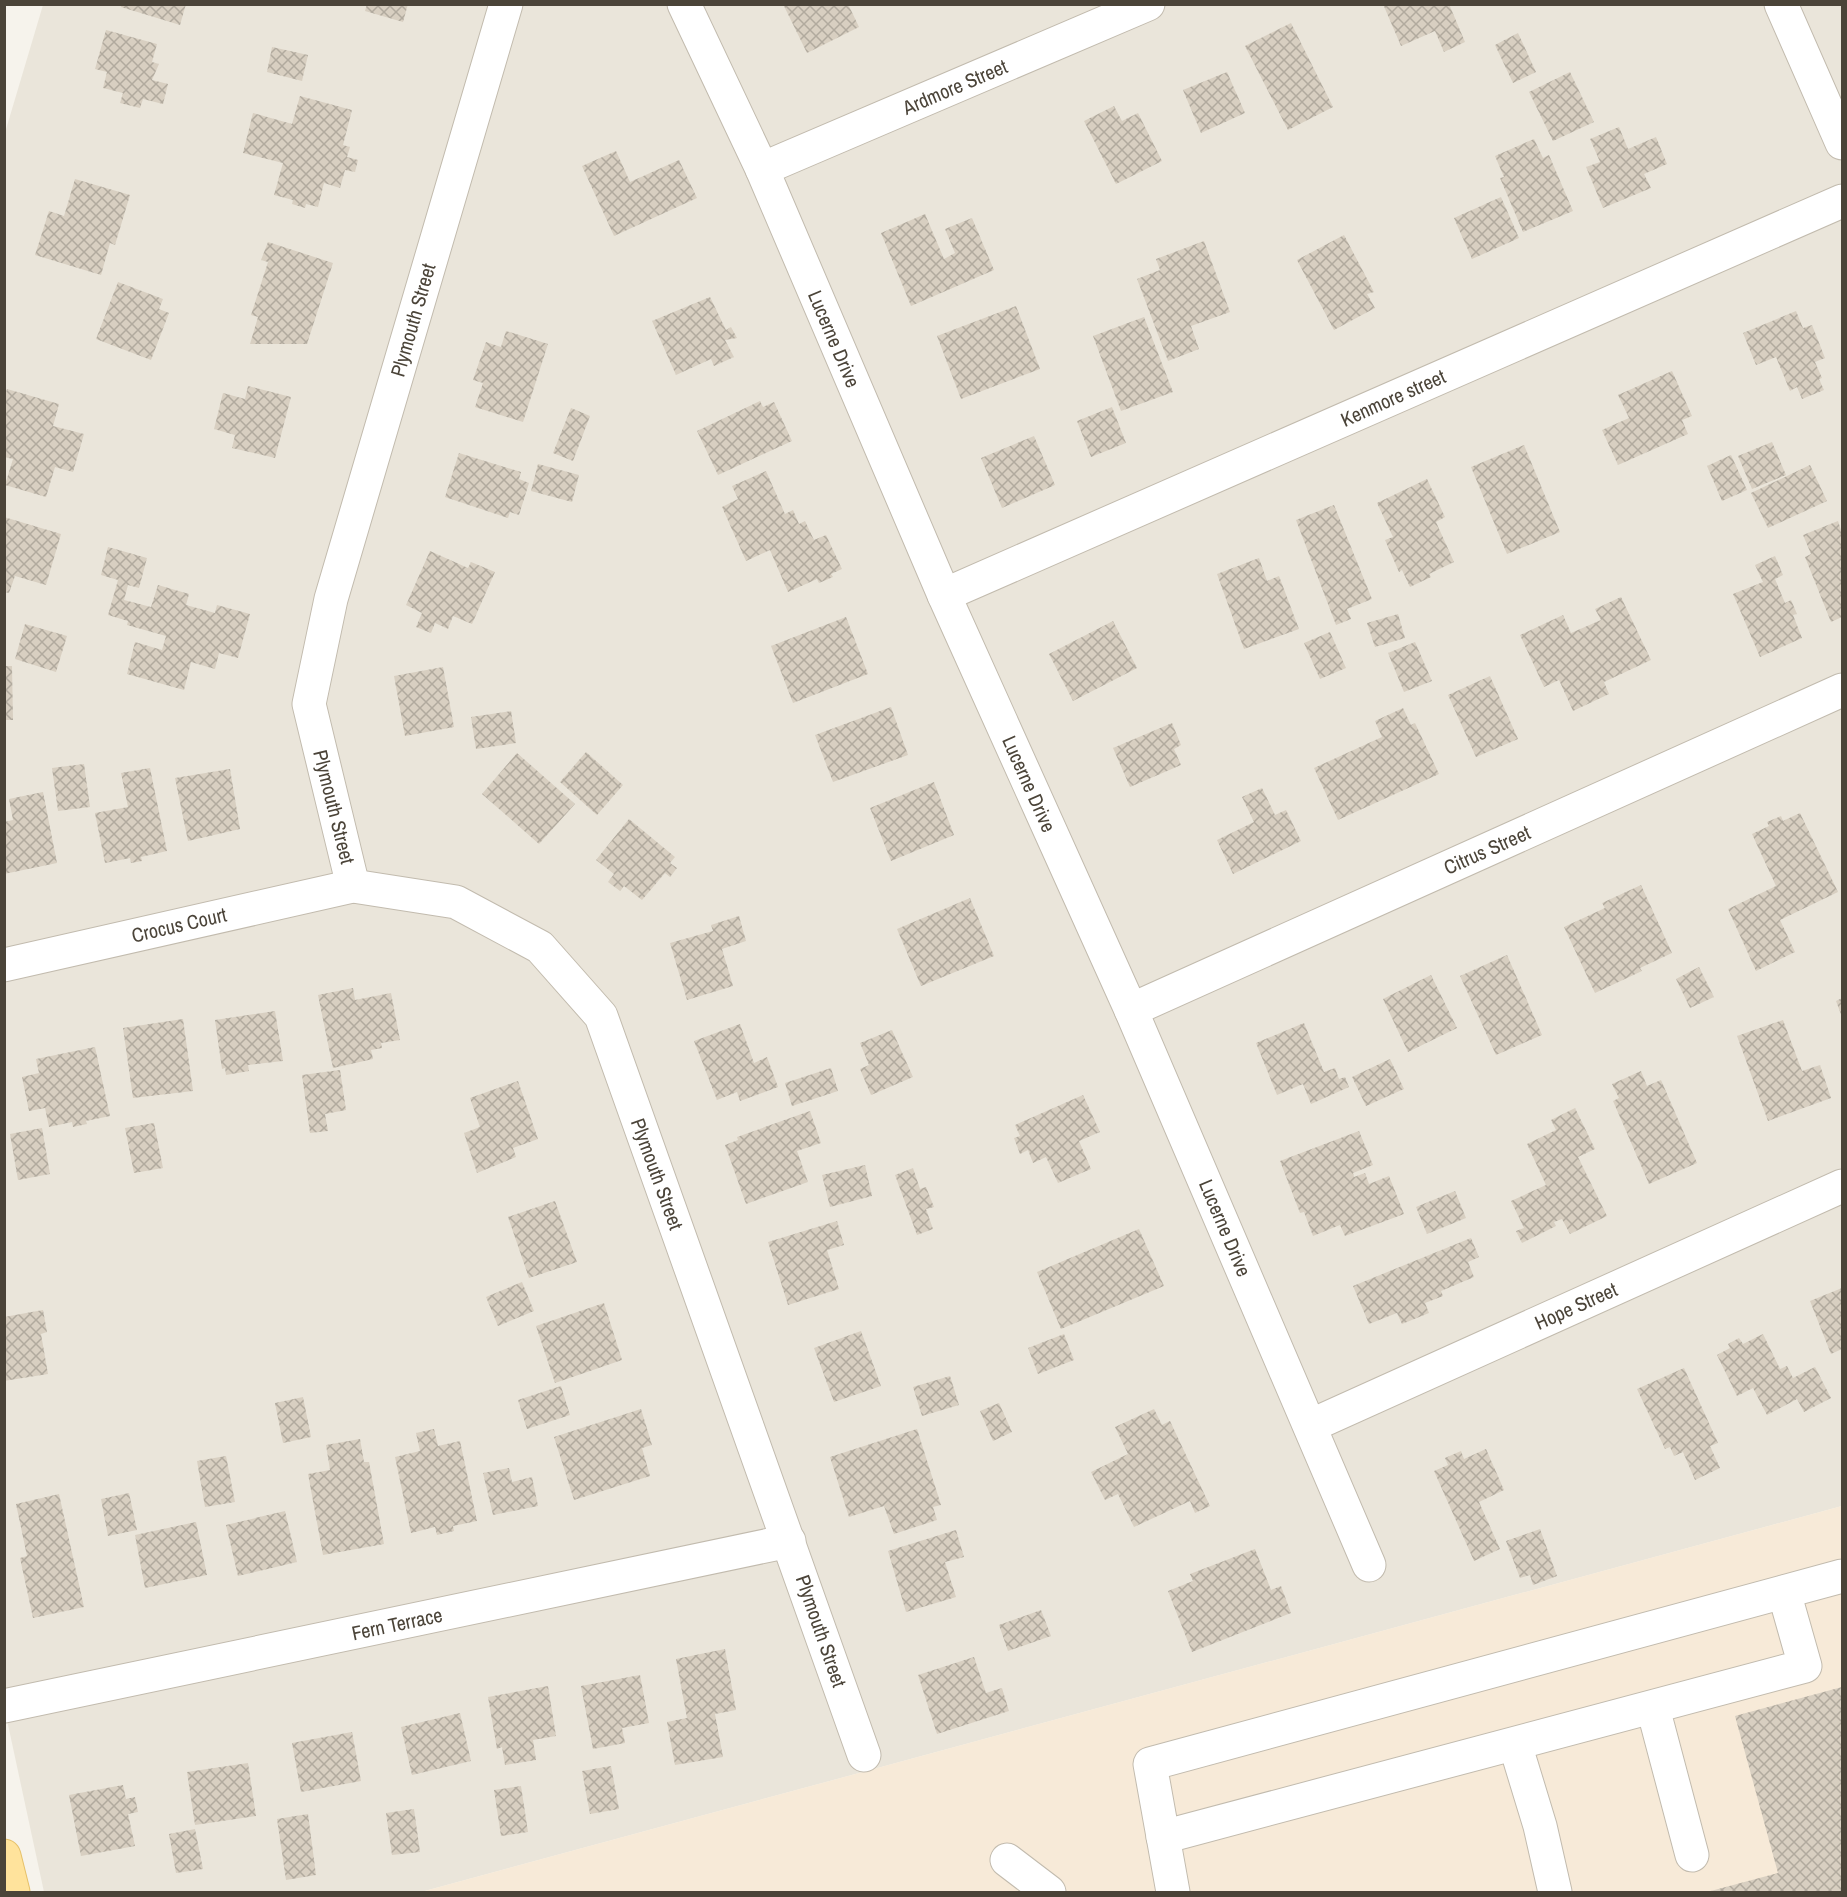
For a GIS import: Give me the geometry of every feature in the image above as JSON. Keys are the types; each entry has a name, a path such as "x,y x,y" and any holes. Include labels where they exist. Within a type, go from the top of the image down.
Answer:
{"main road":[{"path":"4,1856 13,1893"}],"street":[{"name":"Plymouth Street","path":"506,4 331,599 309,704 353,886 456,902 540,947 601,1016 864,1755"},
{"name":"Lucerne Drive","path":"684,4 762,169 944,595 1131,1010 1370,1565"},
{"name":"Ardmore Street","path":"762,169 1148,4"},
{"path":"1781,4 1842,143"},
{"name":"Kenmore street","path":"944,595 1842,201"},
{"name":"Citrus Street","path":"1131,1010 1842,690"},
{"name":"Crocus Court","path":"4,965 353,886"},
{"name":"Hope Street","path":"1310,1426 1842,1186"},
{"name":"Fern Terrace","path":"4,1706 789,1541"},
{"path":"1173,1893 1150,1764 1842,1576"},
{"path":"1163,1837 1805,1666 1784,1592"},
{"path":"1653,1708 1692,1855"},
{"path":"1515,1744 1556,1893"},
{"path":"1007,1860 1049,1893"}],"shaded area":[{"path":"43,5 1842,5 1842,1506 421,1892 44,1892 4,1706 4,136"},
{"path":"1842,1506 1842,1892 421,1892"}],"building":[{"path":"122,4 186,4 180,25 121,7"},
{"path":"367,4 408,4 403,22 365,11"},
{"path":"783,4 848,4 859,27 807,53"},
{"path":"1383,4 1449,4 1465,42 1444,52 1435,31 1401,46"},
{"path":"1291,23 1333,107 1288,130 1245,46"},
{"path":"106,30 157,44 152,62 159,64 152,80 168,84 163,104 143,99 140,108 120,103 123,93 103,88 107,72 95,69"},
{"path":"1518,33 1536,72 1513,83 1495,45"},
{"path":"272,47 308,55 302,81 267,72"},
{"path":"1227,72 1245,113 1201,133 1183,90"},
{"path":"1570,72 1594,122 1553,141 1529,92"},
{"path":"300,96 352,110 343,145 350,147 347,157 358,160 355,172 345,170 340,188 324,183 318,207 306,204 305,208 292,204 293,200 274,195 283,163 243,153 253,113 292,124"},
{"path":"1114,106 1122,121 1138,113 1162,161 1116,184 1084,121"},
{"path":"1619,127 1628,149 1656,137 1667,164 1644,174 1651,188 1603,208 1586,167 1600,162 1590,139"},
{"path":"1534,139 1543,158 1549,155 1573,211 1523,232 1500,178 1504,177 1495,156"},
{"path":"616,151 630,182 679,160 697,198 614,236 582,166"},
{"path":"75,179 130,195 115,245 110,243 101,275 35,255 49,211 64,216"},
{"path":"1501,197 1519,238 1472,259 1454,218"},
{"path":"925,214 944,259 955,253 945,229 972,218 994,270 911,306 881,233"},
{"path":"1344,235 1374,292 1367,294 1375,308 1334,330 1297,260"},
{"path":"1204,241 1230,312 1191,326 1199,349 1168,361 1137,279 1160,270 1156,259"},
{"path":"268,242 333,263 307,344 250,344 258,317 251,315 268,262 261,260"},
{"path":"118,282 163,299 159,309 169,313 151,360 96,339"},
{"path":"710,297 726,330 731,327 737,338 725,340 734,357 714,366 711,359 676,375 652,321"},
{"path":"1016,306 1040,369 961,399 937,336"},
{"path":"1796,311 1803,328 1812,325 1825,358 1815,362 1824,390 1802,399 1797,387 1790,391 1776,357 1756,365 1743,333"},
{"path":"1144,317 1173,392 1121,411 1093,336"},
{"path":"506,331 548,344 523,422 475,407 483,383 473,380 486,342 501,347"},
{"path":"1672,371 1692,416 1682,420 1688,434 1618,465 1602,430 1629,418 1618,395"},
{"path":"248,386 291,397 275,458 232,448 235,435 214,429 223,393 245,399"},
{"path":"7,389 59,404 53,426 84,434 73,472 55,467 46,497 5,485 13,459 4,457 4,398"},
{"path":"760,401 763,407 774,402 792,441 718,475 697,431"},
{"path":"1112,407 1126,443 1091,457 1077,421"},
{"path":"571,408 590,416 573,461 553,453"},
{"path":"1034,436 1055,485 1002,508 981,458"},
{"path":"1772,442 1786,475 1752,489 1738,456"},
{"path":"1524,445 1560,532 1507,554 1471,467"},
{"path":"459,453 521,472 519,479 529,483 519,515 510,512 508,518 445,497"},
{"path":"1731,455 1747,490 1722,501 1707,466"},
{"path":"538,464 579,475 572,502 531,491"},
{"path":"1810,465 1827,501 1768,528 1751,493"},
{"path":"766,471 785,514 793,510 799,524 805,521 814,540 826,535 842,569 831,574 833,577 819,583 817,579 788,592 770,550 746,561 722,507 738,499 732,486"},
{"path":"1427,479 1445,517 1436,522 1454,562 1429,574 1431,577 1410,587 1402,570 1399,572 1385,540 1393,537 1377,503"},
{"path":"1334,505 1372,599 1347,609 1351,619 1336,625 1296,520"},
{"path":"4,517 61,534 46,585 15,576 9,593 4,592"},
{"path":"1838,521 1842,533 1842,617 1831,622 1805,557 1811,554 1803,535"},
{"path":"108,547 147,558 139,588 128,585 124,600 151,607 158,585 189,594 186,605 215,613 217,605 250,614 238,658 219,653 215,669 191,662 184,690 127,674 135,642 162,650 166,636 127,625 128,621 108,615 118,580 101,575"},
{"path":"430,551 468,568 471,562 495,572 472,624 453,616 448,629 435,623 431,633 416,627 422,613 406,605"},
{"path":"1775,556 1783,575 1775,579 1785,603 1791,600 1797,614 1793,615 1802,638 1760,657 1733,594 1763,582 1755,565"},
{"path":"1259,558 1267,581 1279,576 1299,629 1244,649 1217,574"},
{"path":"1621,597 1651,660 1604,682 1609,694 1573,711 1559,680 1544,687 1520,635 1563,615 1571,633 1601,620 1595,609"},
{"path":"1398,614 1405,638 1375,647 1367,623"},
{"path":"846,617 868,674 793,703 771,646"},
{"path":"1113,621 1137,668 1073,701 1049,654"},
{"path":"25,624 67,636 56,672 15,659"},
{"path":"1330,632 1346,668 1320,679 1304,643"},
{"path":"1415,642 1432,681 1404,692 1388,653"},
{"path":"4,666 12,666 13,720 4,720"},
{"path":"443,667 454,727 405,736 394,676"},
{"path":"1490,676 1518,739 1476,757 1448,695"},
{"path":"891,707 908,755 833,782 815,735"},
{"path":"1403,708 1411,725 1415,723 1439,774 1338,820 1314,768 1382,737 1375,721"},
{"path":"511,711 516,743 476,749 471,717"},
{"path":"1172,723 1181,745 1174,749 1181,765 1130,787 1113,748"},
{"path":"586,752 623,785 597,815 560,782"},
{"path":"517,753 575,804 539,844 482,794"},
{"path":"84,764 90,807 58,811 52,768"},
{"path":"150,768 167,851 141,857 142,861 131,863 130,858 105,863 95,813 128,807 121,773"},
{"path":"230,769 240,829 188,841 175,778"},
{"path":"934,782 954,835 891,861 870,808"},
{"path":"1262,788 1275,815 1286,810 1301,841 1233,874 1217,840 1254,822 1242,797"},
{"path":"43,792 57,863 4,874 4,822 13,820 9,799"},
{"path":"1800,813 1838,892 1780,920 1795,952 1756,971 1728,909 1776,886 1752,834 1769,826 1767,822 1781,816 1783,821"},
{"path":"629,819 675,857 670,863 677,868 670,877 665,873 642,900 624,886 620,891 608,882 614,874 596,860"},
{"path":"1641,885 1672,953 1640,968 1642,971 1595,993 1564,927 1605,908 1602,903"},
{"path":"970,898 994,956 921,986 897,929"},
{"path":"739,916 746,941 722,949 733,986 687,1000 670,943 713,931 711,925"},
{"path":"1507,955 1542,1035 1496,1055 1460,976"},
{"path":"1699,967 1714,997 1690,1008 1676,979"},
{"path":"1431,975 1457,1028 1408,1052 1383,999"},
{"path":"353,988 355,1000 391,993 400,1040 381,1043 382,1048 371,1050 373,1059 333,1068 318,995"},
{"path":"1842,998 1842,1017 1836,1001"},
{"path":"275,1011 283,1061 248,1065 249,1071 226,1075 225,1068 222,1069 215,1020"},
{"path":"183,1019 193,1091 133,1098 123,1028"},
{"path":"1783,1020 1802,1071 1820,1065 1831,1098 1768,1121 1737,1036"},
{"path":"1304,1023 1324,1072 1335,1068 1339,1079 1345,1077 1349,1087 1311,1104 1303,1084 1277,1095 1256,1043"},
{"path":"740,1024 754,1063 767,1057 778,1087 740,1101 737,1092 717,1100 694,1041"},
{"path":"892,1030 913,1077 871,1095 860,1069 869,1065 860,1043"},
{"path":"95,1047 110,1116 86,1121 87,1124 73,1127 72,1122 49,1127 45,1108 29,1111 22,1077 39,1073 36,1059"},
{"path":"1390,1059 1404,1089 1366,1106 1352,1077"},
{"path":"831,1068 838,1091 792,1106 785,1083"},
{"path":"340,1070 346,1110 325,1114 328,1131 310,1133 302,1075"},
{"path":"1641,1071 1647,1086 1661,1080 1697,1163 1649,1184 1613,1101 1619,1098 1612,1084"},
{"path":"518,1081 538,1139 513,1148 516,1157 477,1173 464,1133 480,1127 470,1098"},
{"path":"1083,1095 1100,1132 1079,1141 1091,1169 1058,1183 1046,1157 1033,1163 1028,1150 1020,1154 1014,1138 1020,1136 1015,1125"},
{"path":"1575,1108 1595,1149 1578,1157 1607,1216 1570,1234 1562,1219 1554,1222 1556,1226 1522,1243 1516,1231 1524,1228 1511,1201 1546,1185 1527,1144 1556,1130 1551,1120"},
{"path":"810,1111 821,1143 797,1151 808,1182 746,1204 725,1145 738,1140 737,1137"},
{"path":"154,1123 163,1168 134,1173 125,1128"},
{"path":"42,1128 50,1174 18,1180 10,1134"},
{"path":"1359,1131 1373,1165 1353,1173 1354,1177 1365,1173 1369,1184 1389,1176 1404,1214 1345,1236 1340,1225 1313,1236 1304,1212 1300,1213 1280,1161"},
{"path":"865,1165 872,1196 830,1207 822,1175"},
{"path":"913,1168 920,1189 926,1187 934,1207 926,1209 933,1229 917,1235 895,1175"},
{"path":"1455,1191 1466,1218 1427,1234 1416,1207"},
{"path":"555,1201 577,1262 529,1278 508,1217"},
{"path":"837,1221 844,1245 827,1250 839,1289 788,1305 768,1242"},
{"path":"1139,1229 1164,1286 1061,1329 1037,1272"},
{"path":"1471,1238 1479,1257 1468,1262 1474,1277 1441,1291 1443,1296 1425,1303 1429,1313 1402,1324 1397,1313 1369,1324 1353,1286"},
{"path":"522,1282 534,1311 498,1326 486,1297"},
{"path":"1842,1288 1842,1349 1831,1354 1810,1301"},
{"path":"604,1303 622,1360 555,1383 536,1326"},
{"path":"43,1310 47,1332 41,1334 48,1374 4,1381 4,1317"},
{"path":"861,1331 881,1386 834,1402 814,1348"},
{"path":"1064,1334 1074,1360 1038,1374 1028,1348"},
{"path":"1763,1334 1780,1369 1787,1366 1793,1378 1815,1367 1831,1398 1804,1412 1797,1399 1767,1415 1753,1388 1737,1396 1717,1355 1730,1348 1728,1344 1739,1338 1743,1344"},
{"path":"1684,1368 1718,1443 1710,1446 1720,1468 1695,1480 1683,1452 1674,1456 1670,1447 1665,1449 1637,1389"},
{"path":"950,1376 959,1405 922,1416 913,1387"},
{"path":"561,1386 570,1415 527,1429 518,1400"},
{"path":"303,1397 311,1437 283,1443 275,1403"},
{"path":"999,1403 1012,1432 993,1441 980,1411"},
{"path":"641,1409 652,1445 642,1448 650,1476 574,1500 554,1437"},
{"path":"1154,1409 1162,1425 1170,1421 1210,1506 1195,1513 1190,1501 1134,1527 1118,1494 1105,1500 1091,1472 1128,1454 1115,1427"},
{"path":"434,1429 438,1446 460,1441 477,1521 453,1526 454,1531 437,1535 435,1527 411,1533 395,1457 420,1451 416,1433"},
{"path":"917,1429 941,1505 933,1507 937,1520 894,1534 884,1506 849,1517 830,1457"},
{"path":"360,1439 364,1462 369,1462 384,1544 323,1555 308,1474 330,1470 326,1445"},
{"path":"1486,1449 1504,1490 1479,1502 1500,1549 1474,1561 1434,1471 1448,1465 1445,1458 1461,1451 1464,1459"},
{"path":"226,1456 235,1502 205,1507 197,1461"},
{"path":"509,1468 512,1482 532,1477 538,1506 493,1515 483,1473"},
{"path":"129,1493 137,1530 108,1536 101,1499"},
{"path":"59,1494 84,1607 33,1618 20,1558 27,1556 16,1504"},
{"path":"285,1511 297,1562 238,1576 226,1525"},
{"path":"196,1522 207,1575 145,1588 135,1535"},
{"path":"1540,1529 1557,1576 1533,1585 1530,1575 1520,1578 1506,1541"},
{"path":"956,1530 964,1557 945,1562 956,1597 906,1612 888,1551"},
{"path":"1255,1549 1271,1590 1281,1586 1291,1613 1192,1652 1168,1591 1193,1581 1190,1574"},
{"path":"1041,1610 1051,1636 1008,1651 999,1625"},
{"path":"725,1649 736,1710 715,1714 723,1757 675,1765 667,1722 687,1718 676,1659"},
{"path":"974,1657 986,1693 1002,1688 1009,1711 937,1734 918,1675"},
{"path":"640,1675 649,1723 622,1728 625,1743 593,1749 581,1686"},
{"path":"548,1686 556,1736 533,1740 536,1760 505,1765 502,1747 497,1749 488,1697"},
{"path":"1842,1687 1842,1892 1707,1892 1778,1873 1735,1716"},
{"path":"460,1713 471,1761 412,1775 401,1727"},
{"path":"352,1732 361,1781 301,1792 292,1743"},
{"path":"248,1763 256,1816 195,1825 187,1772"},
{"path":"611,1766 619,1809 590,1814 582,1771"},
{"path":"123,1785 126,1799 135,1797 138,1812 128,1814 135,1846 81,1856 69,1795"},
{"path":"521,1786 528,1832 501,1836 494,1790"},
{"path":"414,1809 420,1852 392,1855 386,1813"},
{"path":"308,1814 316,1875 286,1880 277,1819"},
{"path":"195,1829 203,1869 176,1873 169,1834"}]}
